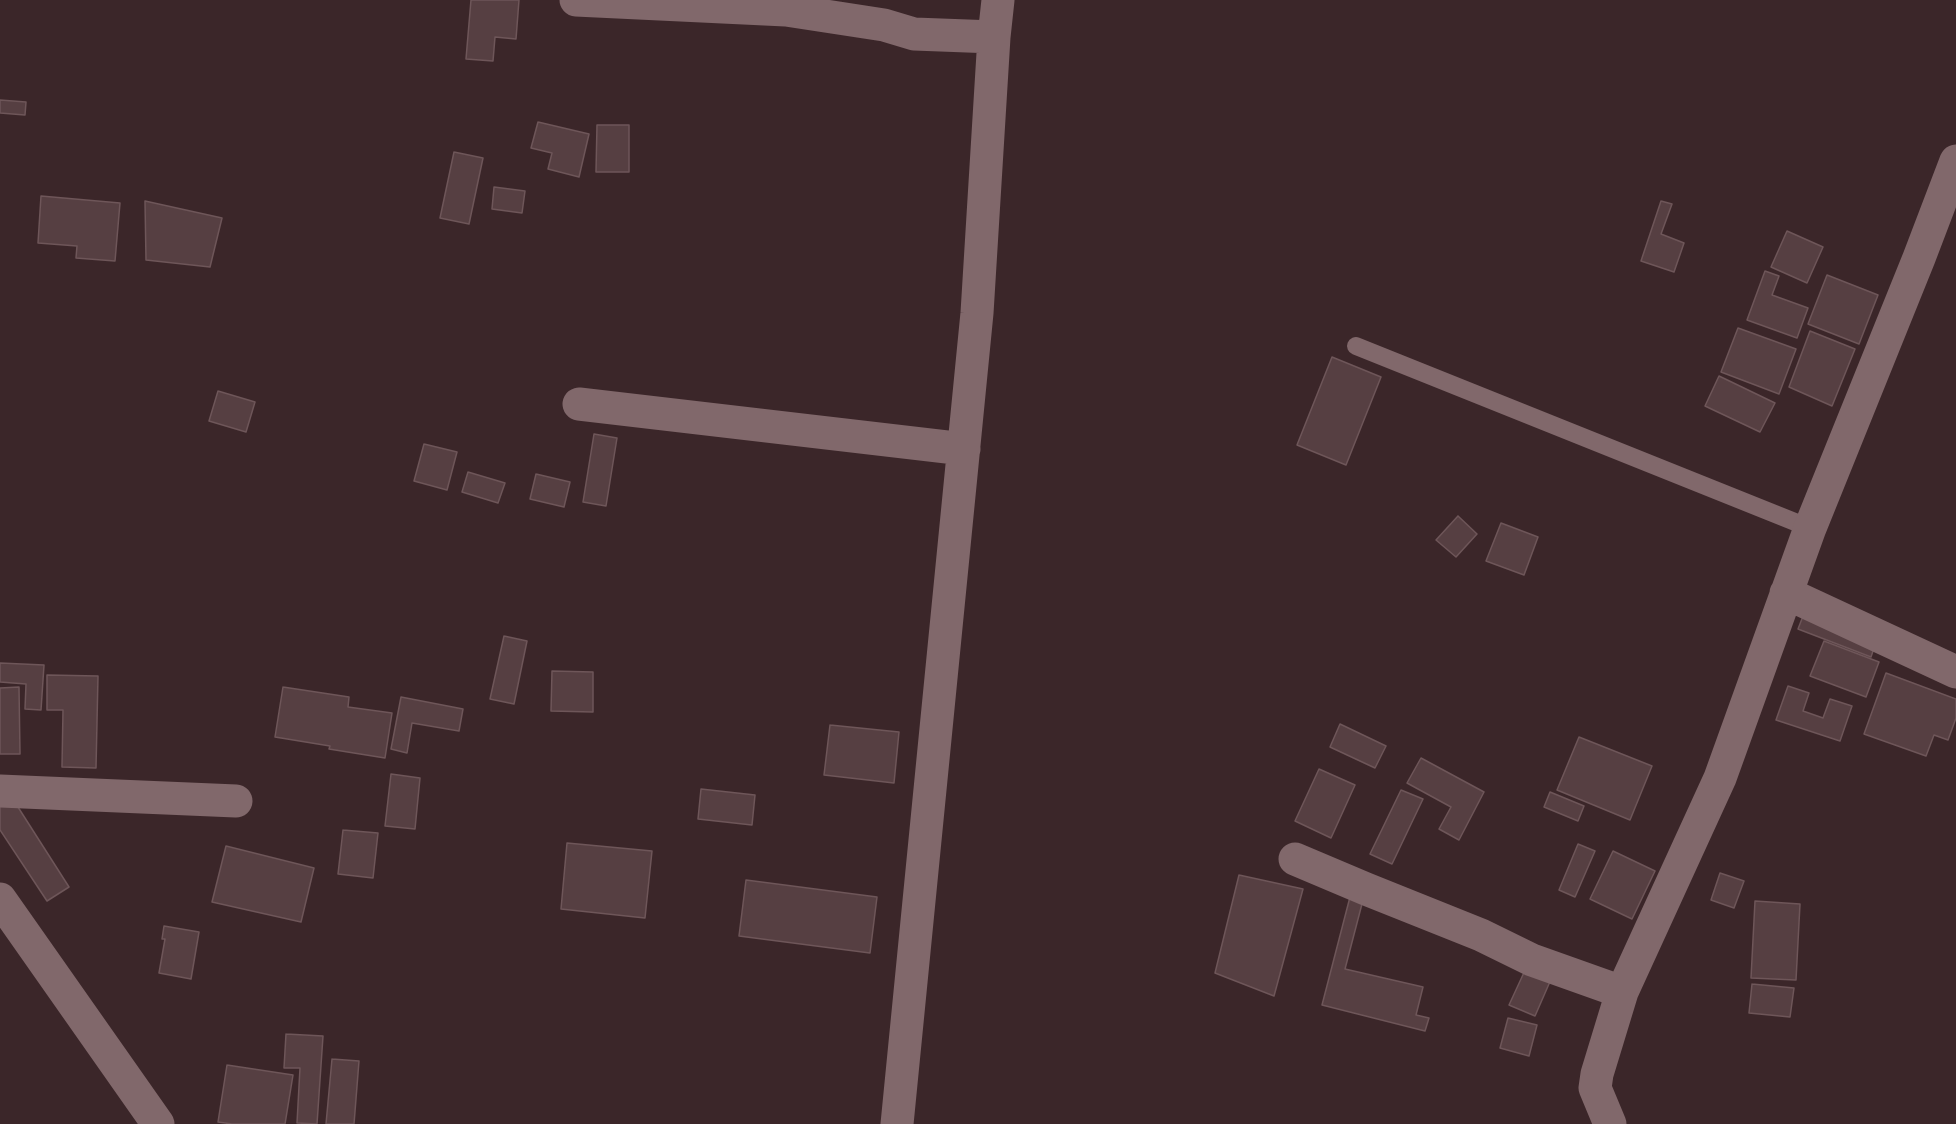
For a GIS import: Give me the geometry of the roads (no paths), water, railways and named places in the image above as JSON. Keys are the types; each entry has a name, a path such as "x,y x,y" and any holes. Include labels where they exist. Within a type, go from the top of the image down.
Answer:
{"street":[{"path":"576,0 786,10 873,23 914,34 994,37"},
{"path":"897,1124 964,449 986,190 998,0"},
{"path":"1610,1124 1595,1088 1596,1074 1622,992 1720,778 1810,528 1956,161"},
{"path":"579,404 964,449"},
{"path":"1786,593 1956,672"},
{"path":"0,791 236,801"},
{"path":"1296,859 1366,890 1481,934 1532,960 1622,992"},
{"path":"0,899 158,1124"}],"lane":[{"path":"1356,346 1810,528"}]}
